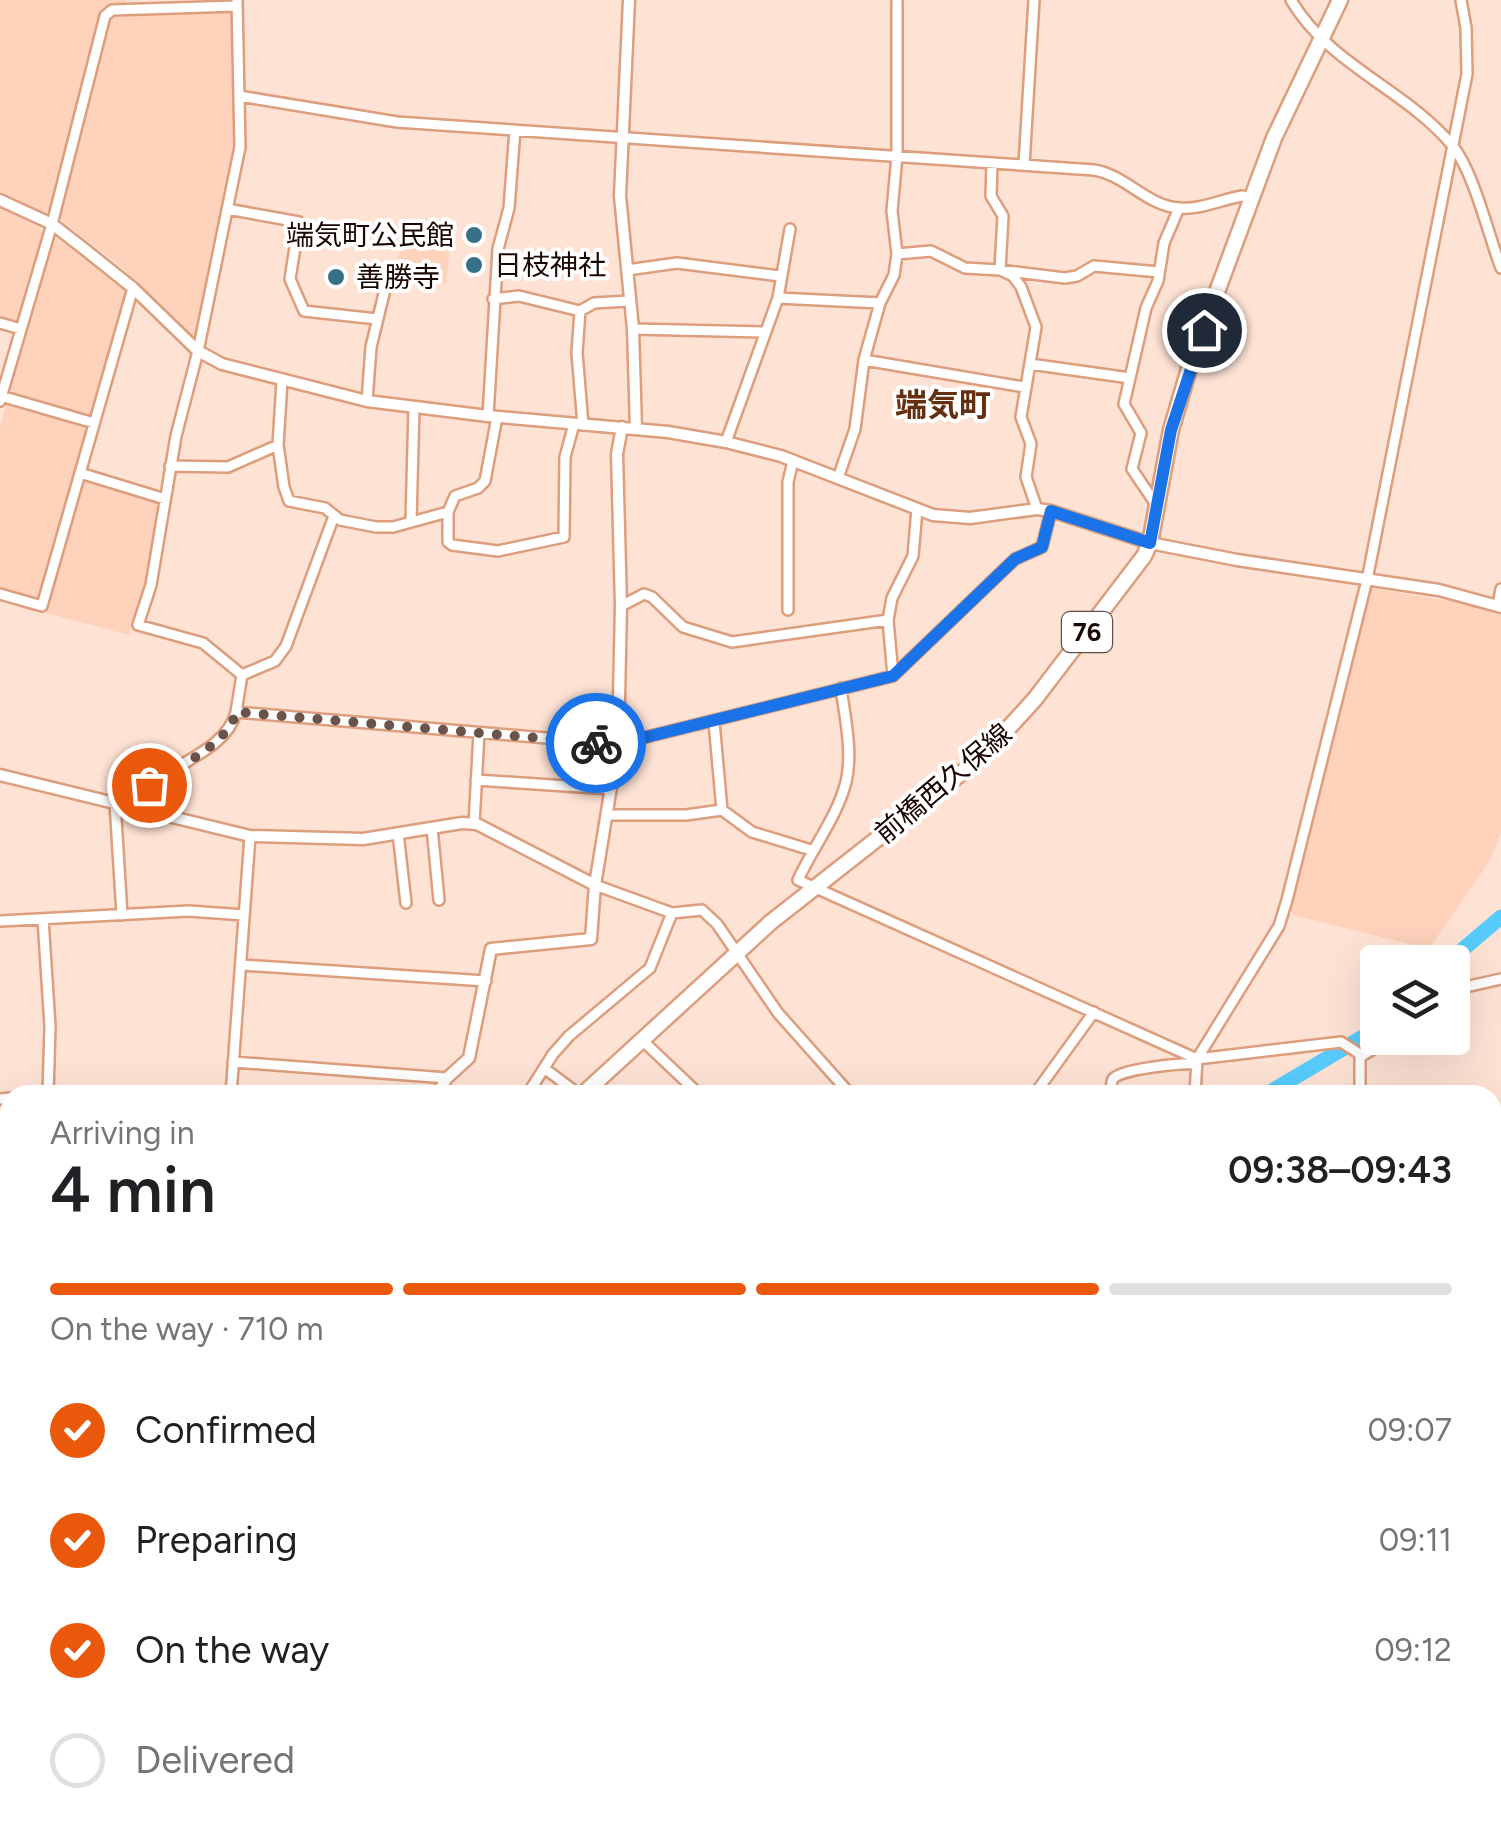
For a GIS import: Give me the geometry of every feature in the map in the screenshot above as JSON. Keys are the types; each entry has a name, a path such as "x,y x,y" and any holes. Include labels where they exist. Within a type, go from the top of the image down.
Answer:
{"main road":[{"name":"前橋西久保線","path":"592,1085 814,888 1012,728 1131,575 1150,543 1171,430 1184,385 1276,134 1340,0"}],"street":[{"path":"628,0 620,196 634,329 636,429"},
{"path":"1024,165 1034,0"},
{"path":"1291,0 1322,42 1411,108 1453,146 1501,268"},
{"path":"1195,1085 1196,1062 1283,915 1367,580 1467,74 1461,0"},
{"path":"838,478 855,429 864,360 880,303 894,275 897,254 892,211 897,156 897,2"},
{"path":"94,423 1,399 106,16 131,4 237,3 240,147 170,466 152,585 138,625 203,643 242,675"},
{"path":"240,96 397,122 1107,172 1155,201 1179,208 1242,196 1252,198"},
{"path":"515,130 509,208 498,249 493,299 492,417 485,481 478,488 455,496 448,512 448,542 452,546 498,552 564,537 565,457 579,424 580,311"},
{"path":"992,163 991,196 1002,216 1000,270"},
{"path":"0,200 52,224 133,288 198,351 222,364 282,381 366,401 492,417 622,427 726,442 792,461 933,515 970,518 1037,509 1150,543 1439,590 1499,606 1501,589"},
{"path":"1157,506 1132,470 1141,433 1124,404 1164,243 1179,208"},
{"path":"227,209 299,222 290,280 304,311 377,319"},
{"path":"726,442 778,298 790,230"},
{"path":"897,254 931,251 965,268 1065,278 1094,266 1159,272"},
{"path":"626,270 677,263 780,276"},
{"path":"1000,270 1013,276 1021,287 1036,327 1021,417 1031,444 1026,477 1037,509"},
{"path":"366,401 377,319 388,276"},
{"path":"0,594 42,606 133,288"},
{"path":"493,299 519,296 580,311 594,303 629,301"},
{"path":"778,298 880,303"},
{"path":"0,323 21,329"},
{"path":"634,329 764,332"},
{"path":"864,360 1024,386"},
{"path":"1030,364 1130,378"},
{"path":"282,381 278,445 289,500 325,508 340,520 376,527 393,527 448,512"},
{"path":"411,522 414,407"},
{"path":"442,1085 472,1050 491,949 591,939 595,884 618,744 621,606 617,454 622,427"},
{"path":"170,466 228,467 278,445"},
{"path":"788,610 788,482 792,461"},
{"path":"80,473 164,498"},
{"path":"893,676 888,620 892,598 913,556 917,509"},
{"path":"236,712 618,744 714,722 893,676 1015,559 1042,547 1051,511"},
{"path":"242,675 275,661 286,646 334,516"},
{"path":"621,606 644,594 683,627 732,642 888,620"},
{"path":"133,806 149,785 186,765 233,726 242,675"},
{"path":"841,688 848,753 846,780 830,822 811,850 798,880 1094,1012 1196,1062"},
{"path":"714,722 722,810"},
{"path":"474,824 479,733"},
{"path":"0,776 250,836 363,839 474,824 595,884 672,913 702,910 717,924 778,1013 842,1085"},
{"path":"476,780 611,789"},
{"path":"115,802 122,914"},
{"path":"607,815 686,816 722,810 752,832 811,850"},
{"path":"432,828 439,900"},
{"path":"398,833 406,903"},
{"path":"232,1085 250,836"},
{"path":"0,921 189,911 244,915"},
{"path":"534,1085 574,1032 650,968 672,913"},
{"path":"44,918 50,1026 48,1085"},
{"path":"242,965 486,980"},
{"path":"1470,983 1501,979"},
{"path":"1041,1085 1094,1012"},
{"path":"642,1040 689,1085"},
{"path":"1111,1085 1116,1075 1150,1068 1340,1042 1359,1054 1360,1085"},
{"path":"234,1062 447,1078"},
{"path":"544,1068 567,1085"}],"shaded area":[{"path":"0,0 127,0 123,5 102,7 49,210 45,213 0,191"},
{"path":"231,11 234,147 197,334 192,336 119,265 60,219 111,17"},
{"path":"0,208 42,232 18,319 11,322 0,319"},
{"path":"414,223 451,236 446,284 390,272"},
{"path":"53,239 126,291 88,415 13,394 10,389"},
{"path":"6,405 86,425 88,430 40,597 35,598 0,588 0,428"},
{"path":"90,480 158,499 160,505 147,584 129,635 46,613 84,482"},
{"path":"1370,588 1467,604 1501,616 1501,833 1489,862 1432,945 1413,945 1293,915 1290,909"}],"waterway":[{"path":"1468,945 1501,917"},
{"path":"1282,1085 1360,1039"}],"way so far":[{"path":"149,785 186,765 233,726 236,712 596,743"}],"place":[{"name":"端気町公民館","path":"474,235"},
{"name":"日枝神社","path":"474,265"},
{"name":"善勝寺","path":"336,277"}],"district":[{"name":"端気町","path":"943,405"}],"route":[{"path":"596,743 618,744 893,676 1015,559 1042,547 1051,511 1150,543 1171,430 1204,330"}]}
